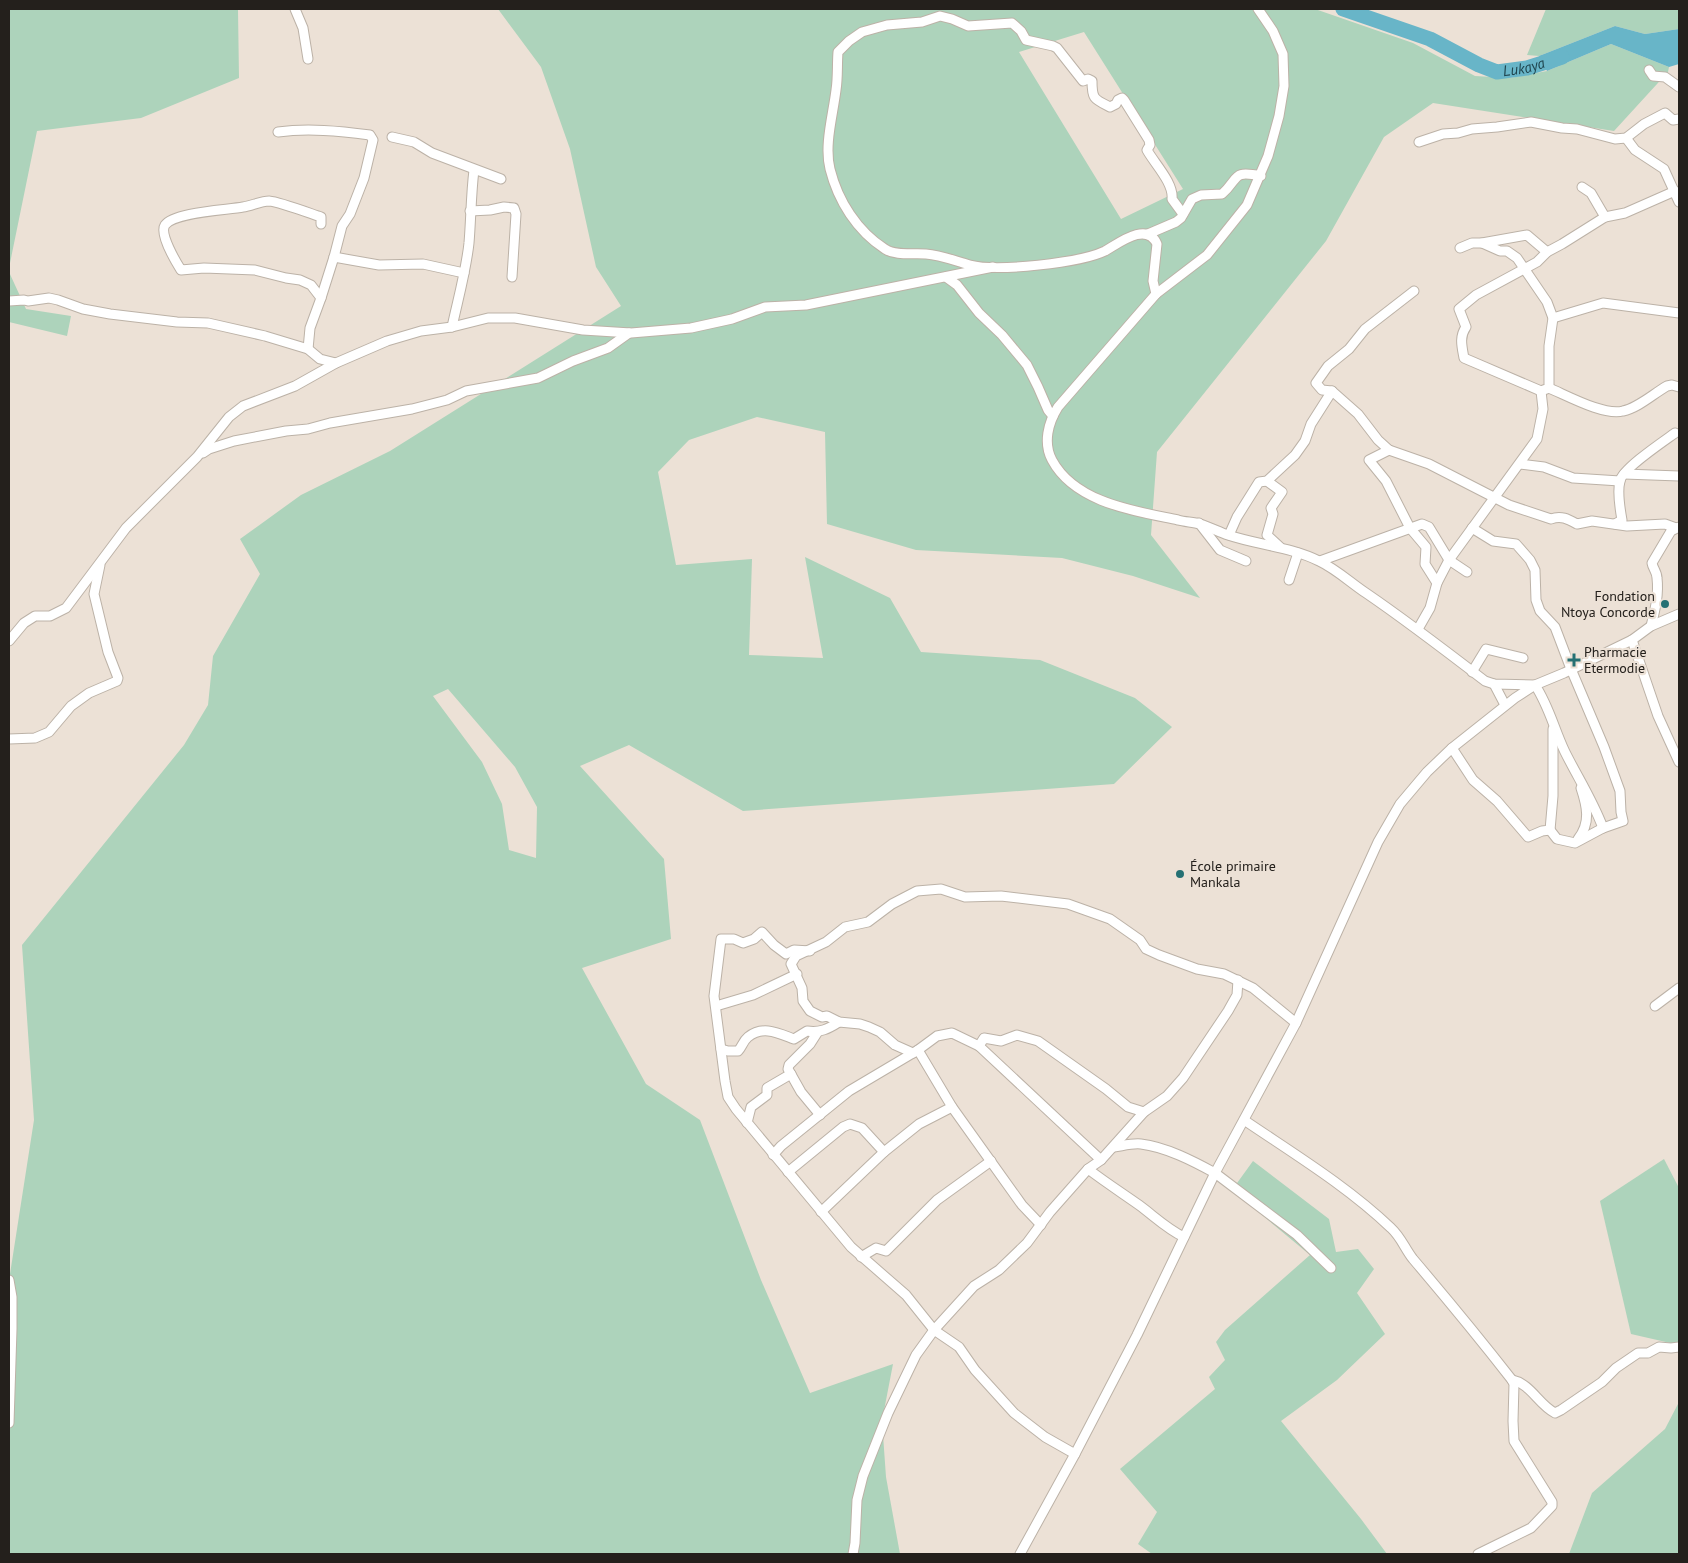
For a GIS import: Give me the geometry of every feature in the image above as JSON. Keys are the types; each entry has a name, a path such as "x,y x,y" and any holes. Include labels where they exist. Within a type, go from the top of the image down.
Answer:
{"street":[{"path":"295,9 303,28 308,59"},
{"path":"1258,9 1279,42 1283,54 1284,70 1284,86 1279,116 1261,176 1247,206 1207,255 1156,294 1058,407 1052,416 1047,438 1050,456 1058,471 1071,485 1102,501 1163,517 1199,523 1228,535 1320,562 1418,629 1485,681 1494,684 1536,685"},
{"path":"1183,214 1176,207 1172,199 1173,192 1148,152 1149,140 1127,103 1122,98 1110,107 1096,100 1092,95 1092,81 1088,79 1083,80 1055,47 1026,40 1021,31 1012,24 968,26 940,16 922,22 887,25 862,32 838,52 838,80 827,153 832,175 838,194 857,225 887,251 934,255 950,258 971,266 993,267 1046,264 1071,260 1100,253 1135,234 1148,234 1176,222 1183,214 1192,199 1201,195 1222,194 1239,174 1245,173 1261,176"},
{"path":"1649,70 1653,76 1665,78 1679,87"},
{"path":"1419,142 1443,134 1531,122 1577,129 1615,139 1626,138 1644,124 1665,113 1673,120 1679,119"},
{"path":"278,132 296,130 331,131 370,135 373,140 364,178 350,214 342,226 334,257 310,328 308,349"},
{"path":"392,137 414,142 432,153 501,179"},
{"path":"1626,138 1635,150 1664,169 1679,202"},
{"path":"452,327 464,273 474,170"},
{"path":"1582,187 1591,193 1605,217"},
{"path":"1675,191 1625,213 1605,217 1548,252 1537,262 1476,295 1459,309 1466,327 1462,332 1461,339 1464,358 1545,390 1606,411 1616,412 1631,408 1672,384 1679,387"},
{"path":"321,224 321,217 269,202 178,218 165,225 164,236 181,270 204,268 255,270 300,280 311,285 321,298"},
{"path":"470,211 504,207 514,208 516,214 512,277"},
{"path":"1148,234 1155,240 1156,244 1153,281 1156,294"},
{"path":"1460,248 1472,243 1482,243 1527,234 1548,252"},
{"path":"1418,629 1430,608 1437,583 1448,560 1520,464 1538,436 1543,409 1553,318 1548,302 1518,258 1507,251 1500,252 1482,243"},
{"path":"334,257 379,265 423,264 464,273"},
{"path":"9,641 24,623 35,616 50,616 66,608 126,528 197,457 229,417 243,406 295,386 336,363 387,341 421,331 452,327 488,318 515,318 583,330 631,333 690,328 732,319 765,307 806,305 993,267"},
{"path":"946,277 957,285 979,313 1002,335 1027,365 1052,416"},
{"path":"1414,291 1365,329 1349,349 1328,366 1316,383 1322,390 1332,391 1358,414 1378,440 1389,450 1429,464 1509,505 1551,519 1557,517 1567,518 1578,524 1592,521 1632,526 1664,524 1678,527"},
{"path":"9,301 49,298 75,307 110,314 176,322 208,323 265,336 308,349 320,359 336,363"},
{"path":"1553,318 1603,303 1679,313"},
{"path":"197,457 209,449 234,441 286,431 308,430 330,423 412,409 447,400 466,390 538,378 573,361 608,348 631,333"},
{"path":"1228,535 1236,517 1259,482 1267,481 1295,456 1305,441 1311,424 1332,391"},
{"path":"1622,477 1675,433"},
{"path":"1389,450 1369,460 1386,481 1410,528 1426,548 1425,564 1437,583"},
{"path":"1520,464 1544,467 1573,478 1679,476"},
{"path":"1615,524 1622,520 1622,477"},
{"path":"1267,481 1282,492 1271,508 1273,514 1268,535 1272,541 1284,550"},
{"path":"1199,523 1220,550 1246,560"},
{"path":"1320,562 1422,524 1429,527 1448,560 1468,572"},
{"path":"1652,626 1658,597 1657,576 1652,563 1671,531 1678,527"},
{"path":"1472,528 1493,541 1516,544 1530,560 1535,570 1536,600 1540,611 1555,627 1620,791 1623,822 1603,828 1575,843 1557,839 1550,830 1553,796 1553,724"},
{"path":"1289,580 1298,554"},
{"path":"9,739 35,738 48,732 71,706 90,693 117,681 118,678 108,652 94,594 101,560"},
{"path":"1020,1554 1137,1336 1215,1173 1296,1023 1378,842 1400,804 1452,748 1505,705 1536,685 1632,640 1652,626 1679,614"},
{"path":"1632,640 1658,716 1679,762"},
{"path":"1472,672 1486,649 1523,658"},
{"path":"1494,684 1505,705"},
{"path":"1536,685 1547,705 1553,724 1594,804 1603,828"},
{"path":"1452,748 1473,780 1497,801 1528,837 1550,830"},
{"path":"1575,843 1585,830 1587,817 1576,770"},
{"path":"1041,1225 1022,1205 952,1107 916,1052 895,1045 880,1032 870,1027 839,1022 827,1016 822,1017 806,1008 796,974 791,964 796,956 826,942 845,927 868,922 892,904 917,891 941,889 965,897 1001,896 1068,904 1110,919 1140,940 1146,949 1158,955 1197,969 1224,974 1238,980 1253,988 1296,1023"},
{"path":"810,951 794,950 786,954 774,946 762,932 754,939 743,943 734,939 721,939 714,996 728,1097 773,1155 861,1256 906,1295 934,1330 959,1347 975,1370 1014,1413 1045,1438 1075,1454"},
{"path":"716,1006 753,995 796,974"},
{"path":"853,1554 856,1500 863,1476 888,1413 913,1362 934,1330 974,1286 999,1270 1027,1243 1050,1212 1088,1169 1101,1160 1144,1112 1167,1096 1183,1078 1237,995 1238,980"},
{"path":"1654,1006 1679,988"},
{"path":"721,1049 738,1051 750,1035 762,1030 770,1029 794,1038 806,1031 817,1033 839,1022"},
{"path":"817,1033 810,1044 789,1065 788,1069 801,1092 820,1115"},
{"path":"773,1155 781,1146 850,1091 916,1052 937,1036 952,1033 978,1046 1101,1160"},
{"path":"978,1046 984,1038 1001,1041 1017,1035 1038,1041 1106,1089 1128,1107 1144,1112"},
{"path":"747,1123 751,1107 768,1094 768,1088 791,1074"},
{"path":"821,1212 884,1152 919,1124 952,1107"},
{"path":"1244,1120 1370,1208 1392,1229 1400,1237 1411,1257 1459,1313 1512,1380 1514,1384 1514,1441 1552,1502 1552,1506 1527,1530 1478,1554"},
{"path":"788,1172 850,1124 862,1128 884,1152"},
{"path":"1114,1147 1140,1144 1160,1148 1202,1165 1297,1235 1331,1268"},
{"path":"861,1256 876,1248 886,1251 937,1200 991,1161"},
{"path":"1088,1169 1173,1232 1184,1237"},
{"path":"9,1280 12,1297 9,1423"},
{"path":"1512,1380 1521,1382 1546,1408 1555,1413 1602,1382 1616,1368 1638,1353 1648,1353 1659,1347 1671,1348 1679,1346"}],"green space":[{"path":"9,9 238,10 239,78 141,118 37,131 9,268"},
{"path":"498,9 1315,9 1413,43 1475,76 1510,78 1547,71 1611,44 1669,67 1668,72 1614,131 1433,103 1384,137 1326,241 1157,452 1151,535 1200,598 1133,576 1062,558 916,550 827,524 825,432 757,417 689,440 658,472 676,565 752,559 749,655 823,658 805,557 890,598 921,652 1040,660 1135,698 1172,727 1114,784 743,811 629,745 580,766 664,859 671,939 582,968 646,1084 700,1120 761,1280 810,1393 893,1364 882,1421 886,1477 900,1554 9,1554 10,1274 34,1120 22,945 184,745 208,705 213,656 260,574 240,539 301,495 390,451 621,306 596,267 570,149 541,67","holes":["1084,32 1183,189 1121,219 1019,52","448,689 515,767 537,807 536,858 509,850 502,804 482,762 433,696"]},
{"path":"1546,9 1679,9 1679,29 1645,34 1615,26 1539,56 1527,55"},
{"path":"9,272 26,309 71,316 67,336 9,322"},
{"path":"1664,1159 1679,1188 1679,1345 1631,1334 1600,1201"},
{"path":"1253,1161 1329,1219 1336,1252 1358,1249 1374,1269 1357,1293 1385,1334 1337,1380 1281,1421 1387,1554 1152,1554 1138,1544 1157,1512 1120,1469 1215,1389 1209,1377 1225,1360 1216,1342 1225,1330 1310,1255 1232,1190"},
{"path":"1679,1402 1679,1554 1569,1554 1592,1493 1665,1429"}],"water":[{"path":"1615,26 1645,34 1679,29 1679,64 1669,67 1611,44 1547,71 1539,56"}],"waterway":[{"name":"Lukaya","path":"1343,9 1430,39 1479,65 1497,72 1527,68 1562,57"}],"place":[{"name":"Fondation Ntoya Concorde","path":"1665,604"},
{"name":"Pharmacie Etermodie","path":"1574,660"},
{"name":"École primaire Mankala","path":"1180,874"}]}
